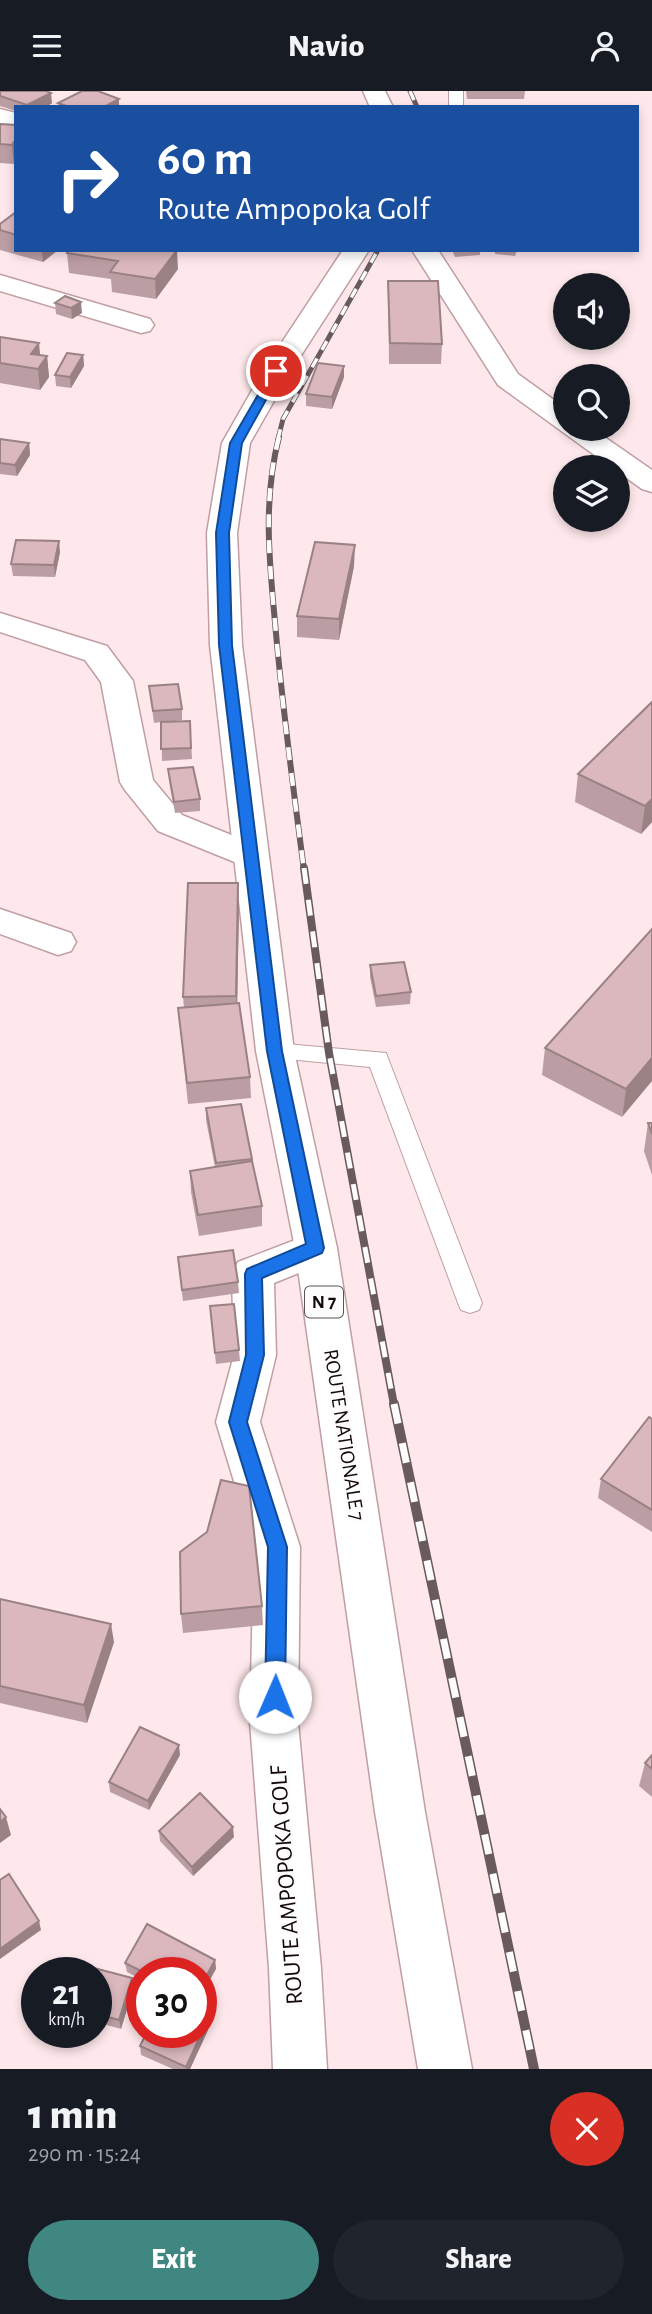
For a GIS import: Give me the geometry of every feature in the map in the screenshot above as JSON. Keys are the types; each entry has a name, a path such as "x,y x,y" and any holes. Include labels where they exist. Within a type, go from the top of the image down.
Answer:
{"main road":[{"name":"ROUTE NATIONALE 7","path":"355,252 276,371 236,443 222,533 226,645 275,1051 316,1248 400,1812 445,2069"},
{"path":"426,252 508,379 553,412"},
{"path":"0,283 141,325"},
{"path":"592,441 652,483"},
{"path":"0,622 96,653 117,681 137,782 170,823 250,855"},
{"path":"0,921 58,942"},
{"name":"ROUTE AMPOPOKA GOLF","path":"300,2069 295,1968 274,1722 277,1547 238,1422 255,1355 253,1274 316,1248"}],"lane":[{"path":"275,1051 378,1059 470,1303"}],"building":[{"path":"0,91 51,93 27,105 0,96"},
{"path":"82,91 98,91 119,99 108,105 58,103"},
{"path":"0,124 14,125 12,145 0,144"},
{"path":"14,214 14,234 0,230 0,224"},
{"path":"175,252 155,279 110,272 118,261 67,253"},
{"path":"388,281 438,281 442,344 390,343"},
{"path":"65,296 81,302 71,308 55,303"},
{"path":"0,337 39,343 31,354 47,356 38,369 0,363"},
{"path":"67,353 83,355 70,377 55,375"},
{"path":"318,363 344,366 332,397 306,394"},
{"path":"0,439 29,443 15,465 0,463"},
{"path":"16,540 59,541 54,565 11,564"},
{"path":"315,542 355,545 339,619 297,616"},
{"path":"178,684 182,709 153,711 149,686"},
{"path":"652,702 652,799 645,806 578,774"},
{"path":"190,721 191,748 161,749 161,722"},
{"path":"193,767 200,799 174,802 168,769"},
{"path":"188,883 238,883 236,996 183,997"},
{"path":"652,929 652,1058 626,1089 545,1048"},
{"path":"404,962 411,992 376,996 370,965"},
{"path":"239,1003 250,1077 187,1083 178,1008"},
{"path":"241,1104 252,1159 216,1163 206,1108"},
{"path":"252,1161 262,1206 198,1215 190,1171"},
{"path":"233,1250 238,1282 182,1290 178,1257"},
{"path":"234,1304 239,1350 215,1353 210,1306"},
{"path":"649,1417 652,1419 652,1510 601,1479"},
{"path":"221,1480 249,1486 262,1606 181,1614 180,1552 207,1532"},
{"path":"0,1599 111,1624 84,1705 0,1686"},
{"path":"140,1727 179,1745 148,1801 109,1782"},
{"path":"652,1755 652,1769 645,1763"},
{"path":"200,1793 233,1827 192,1867 159,1831"},
{"path":"0,1809 6,1817 0,1822"},
{"path":"9,1874 39,1921 0,1949 0,1880"},
{"path":"147,1924 209,1957 128,1957"},
{"path":"112,1973 126,1976 126,1997 119,2020 112,2018"},
{"path":"144,2048 195,2048 186,2067"}],"railway":[{"path":"410,91 416,105"},
{"path":"278,439 283,419 377,252"},
{"path":"279,437 271,483 269,552 281,684 304,870"},
{"path":"304,868 329,1053 394,1405"},
{"path":"394,1404 534,2069"}],"route":[{"path":"275,1697 277,1547 238,1422 255,1355 253,1274 316,1248 275,1051 226,645 222,533 236,443 276,371"}]}
